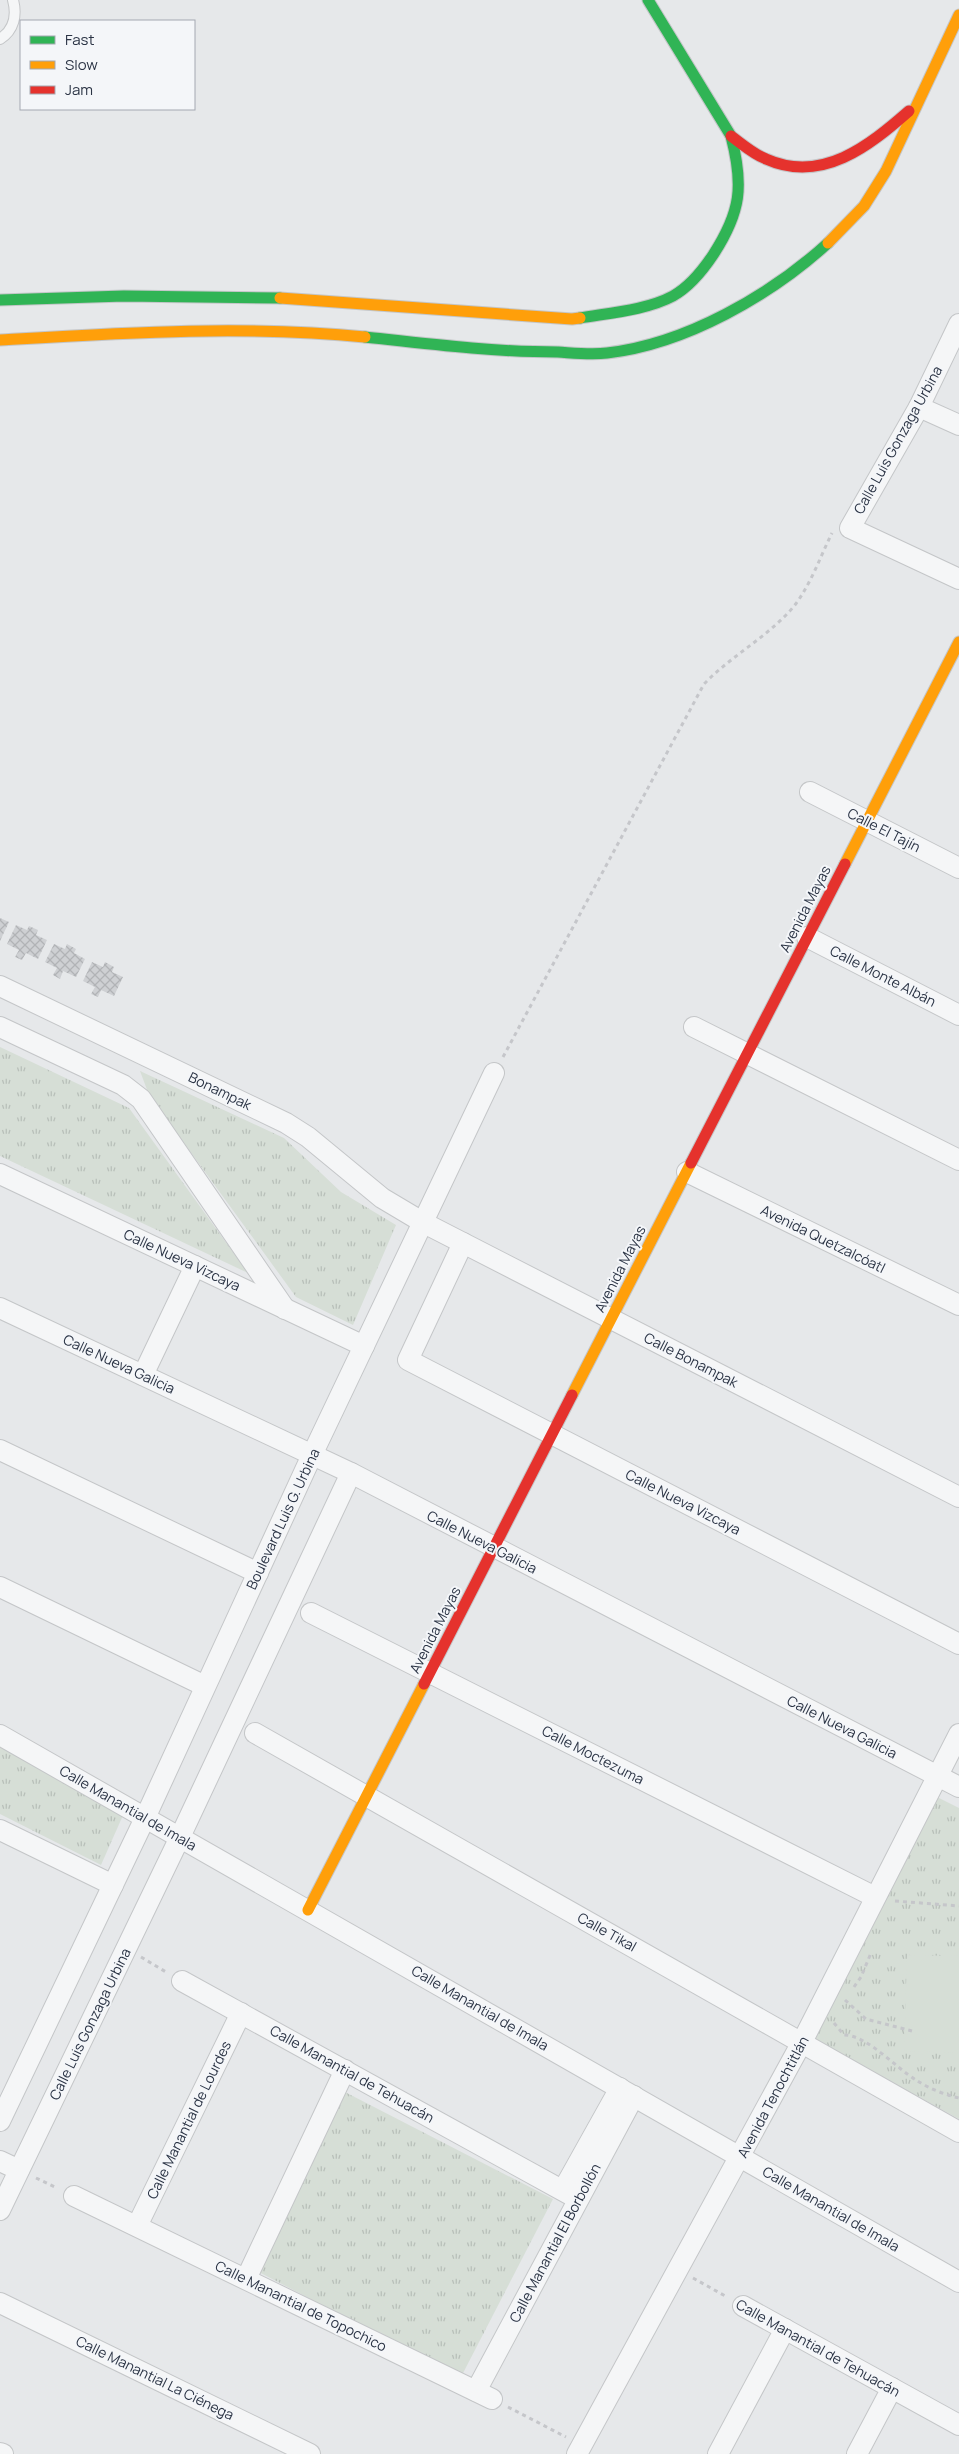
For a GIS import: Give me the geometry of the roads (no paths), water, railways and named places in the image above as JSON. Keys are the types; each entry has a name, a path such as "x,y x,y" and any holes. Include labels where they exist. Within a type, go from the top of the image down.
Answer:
{"street":[{"path":"0,300 124,296 287,298 572,319 632,309 673,296 691,282 705,267 729,230 736,209 739,189 737,159 732,136 648,0"},
{"path":"0,340 100,334 223,332 342,335 510,352 607,352 647,344 725,316 793,274 827,245 864,206 886,171 959,15"},
{"path":"732,136 767,160 788,165 810,166 829,164 868,147 916,105"},
{"name":"Calle Luis Gonzaga Urbina","path":"959,324 919,407 850,528 959,579"},
{"path":"919,407 959,425"},
{"name":"Avenida Mayas","path":"308,1910 959,642"},
{"name":"Calle El Tajín","path":"810,792 959,868"},
{"name":"Calle Monte Albán","path":"807,937 959,1015"},
{"name":"Bonampak","path":"0,986 286,1123 308,1137 382,1198 424,1223"},
{"path":"0,1026 123,1085 141,1099 285,1309"},
{"path":"694,1027 959,1160"},
{"name":"Boulevard Luis G. Urbina","path":"145,1818 312,1454 494,1073"},
{"name":"Avenida Quetzalcóatl","path":"687,1172 959,1305"},
{"name":"Calle Nueva Vizcaya","path":"0,1174 364,1346"},
{"name":"Calle Bonampak","path":"424,1223 959,1497"},
{"name":"Calle Nueva Vizcaya","path":"463,1243 408,1360 959,1644"},
{"path":"144,1375 195,1266"},
{"name":"Calle Nueva Galicia","path":"0,1308 351,1473 959,1787"},
{"path":"0,1450 258,1573"},
{"path":"180,1837 351,1473"},
{"path":"3,1588 205,1686"},
{"name":"Calle Moctezuma","path":"311,1613 875,1897"},
{"name":"Calle Tikal","path":"255,1733 959,2132"},
{"name":"Avenida Tenochtitlán","path":"579,2449 741,2157 802,2042 959,1734"},
{"name":"Calle Manantial de Imala","path":"0,1735 959,2282"},
{"path":"0,2121 145,1818"},
{"path":"0,1830 113,1885"},
{"name":"Calle Luis Gonzaga Urbina","path":"0,2210 180,1837"},
{"name":"Calle Manantial de Tehuacán","path":"182,1981 570,2195"},
{"name":"Calle Manantial de Lourdes","path":"137,2226 241,2013"},
{"path":"246,2279 345,2070"},
{"name":"Calle Manantial El Borbollón","path":"484,2395 570,2195 627,2092"},
{"path":"0,2162 19,2170"},
{"name":"Calle Manantial de Topochico","path":"74,2196 484,2395"},
{"name":"Calle Manantial La Ciénega","path":"0,2303 310,2454"},
{"name":"Calle Manantial de Tehuacán","path":"743,2306 959,2425"},
{"path":"718,2454 785,2329"},
{"path":"857,2454 892,2388"}],"lane":[{"path":"0,39 7,34 13,24 16,12 13,0"}]}
